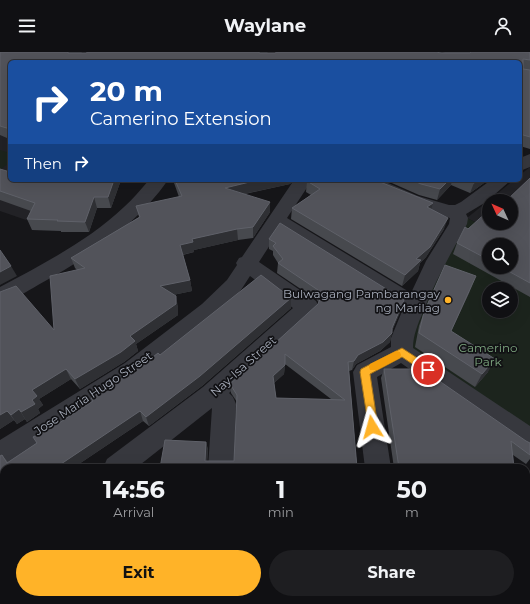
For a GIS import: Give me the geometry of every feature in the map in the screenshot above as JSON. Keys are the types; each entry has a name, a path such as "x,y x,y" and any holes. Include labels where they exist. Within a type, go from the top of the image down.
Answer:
{"street":[{"path":"522,164 530,158"},
{"path":"0,296 65,261 88,246 130,211 157,182"},
{"name":"Jose Maria Hugo Street","path":"0,454 133,370 210,310 234,284 302,182"},
{"path":"371,182 440,210 455,212 465,208 499,182"},
{"path":"402,352 402,338 415,306 436,261 458,224 459,218 455,212"},
{"path":"276,220 415,306"},
{"name":"Nay-Isa Street","path":"121,464 212,394 308,307 246,264"},
{"path":"402,352 530,440"},
{"path":"377,464 365,372 402,352"},
{"path":"212,394 224,404 221,464"}],"shaded area":[{"path":"0,121 8,123 8,182 69,182 26,220 0,211"},
{"path":"530,167 530,250 518,244 518,238 506,238 491,230 518,230 518,194 497,194 512,182 522,182 522,173"},
{"path":"482,206 482,226 467,218"}],"green space":[{"path":"0,150 8,152 8,164 0,170"},
{"name":"Camerino Park","path":"467,218 482,226 482,230 491,230 506,238 482,238 482,274 518,274 518,244 530,250 530,429 406,352 443,257"}],"building":[{"path":"0,52 530,52 530,60 523,59 523,69 530,70 530,137 522,135 522,60 8,60 8,128 0,126"},
{"path":"0,169 8,171 8,182 113,182 108,197 94,197 85,222 27,219 35,203 0,191"},
{"path":"530,178 530,283 514,274 518,274 518,238 482,238 482,256 457,243 465,227 468,229 482,216 482,230 518,230 518,194 513,194"},
{"path":"176,182 250,182 225,188 270,202 253,227 192,239 193,242 180,245 190,280 160,286 176,296 176,304 130,336 135,341 121,352 75,379 66,369 32,390 37,396 32,400 35,404 21,412 19,409 11,415 7,411 0,415 0,292 16,286 54,330 50,276 85,268 71,258 140,217 136,206 182,196"},
{"path":"309,182 380,182 433,203 427,207 448,218 430,247 416,259 421,260 405,275 292,208 320,189"},
{"path":"416,182 447,182 440,189"},
{"path":"280,223 404,300 392,328 392,333 383,342 358,355 354,361 348,362 357,464 161,464 165,440 206,442 205,461 234,461 237,395 230,384 318,304 321,297 318,290 278,263 283,259 273,246 276,243 269,239","holes":["285,354 345,400 276,398 273,376 285,365"]},
{"path":"0,250 11,266 0,272"},
{"path":"445,265 476,276 451,331 495,359 482,374 419,333 424,312"},
{"path":"261,275 291,298 200,376 146,417 140,411 61,464 0,464 0,456 2,455 7,463 37,443 33,437 37,435 36,434 50,425 56,425 93,401 91,398 139,368 158,353 160,355"},
{"path":"384,369 422,369 530,443 530,455 511,441 514,464 398,464"}],"slow traffic":[{"path":"374,367 396,355"}],"place":[{"name":"Bulwagang Pambarangay ng Marilag","path":"448,300"}],"route":[{"path":"372,427 365,372 402,352 428,370"}]}
